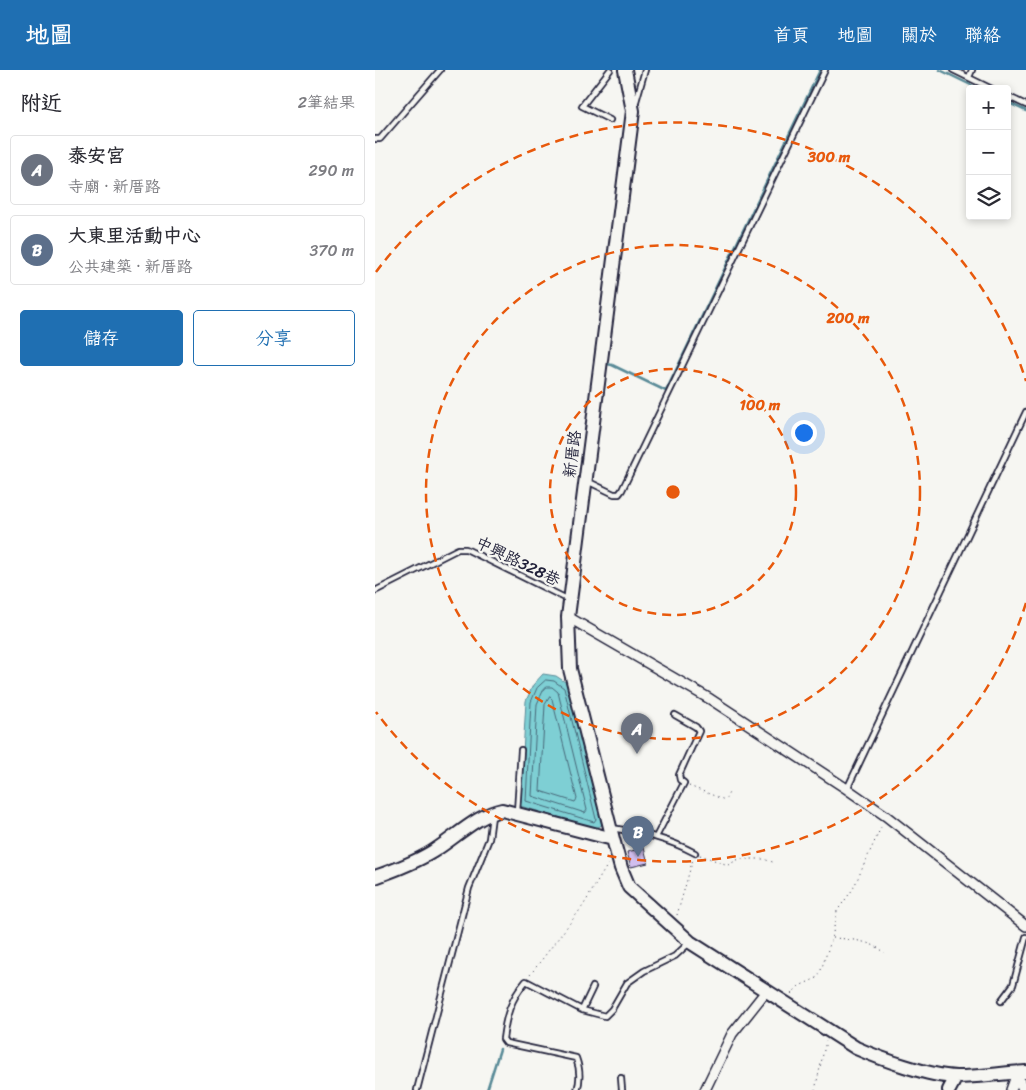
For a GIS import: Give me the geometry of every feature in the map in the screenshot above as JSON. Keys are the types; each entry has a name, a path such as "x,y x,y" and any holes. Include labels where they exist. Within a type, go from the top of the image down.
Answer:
{"street":[{"name":"新厝路","path":"625,70 633,111 568,617 569,669 613,839 629,887 690,942 856,1048 869,1054 935,1074 956,1076 1021,1072"},
{"path":"568,617 710,699 847,788 886,816 1026,926"},
{"path":"375,877 403,867 430,853 477,820 492,812 503,810 613,839"},
{"path":"705,1090 732,1034 767,990"},
{"path":"1011,1090 1021,1072"},
{"path":"1021,1072 1023,1090"},
{"path":"949,1090 956,1076"}],"lane":[{"path":"375,139 380,139 440,70"},
{"path":"610,120 581,106 611,70"},
{"path":"633,111 645,70"},
{"path":"585,480 614,494 619,494 622,490 825,70"},
{"path":"953,70 985,85"},
{"path":"969,77 972,70"},
{"path":"1011,98 1026,105"},
{"path":"847,788 1026,412"},
{"name":"中興路328巷","path":"375,591 458,549 466,549 570,601"},
{"path":"656,837 684,783 680,780 679,775 699,731 696,727 675,715"},
{"path":"517,813 521,750"},
{"path":"417,1090 469,888 489,839 492,812"},
{"path":"613,839 656,837 677,843 695,853"},
{"path":"1001,1002 1013,985 1026,937"},
{"path":"577,1090 579,1067 576,1058 507,1043 503,1039 511,1002 525,981 582,1010 605,1016 612,1009 627,983 644,971 675,956 690,942"},
{"path":"582,1010 593,987"},
{"path":"621,1078 621,1090"}],"path":[{"path":"684,783 725,800 730,791"},
{"path":"784,1001 799,986 817,978 832,938 837,911 853,889 886,816"},
{"path":"525,981 583,906 613,839"},
{"path":"673,928 695,853 728,865 739,859 763,859 776,863"},
{"path":"832,938 849,939 878,946 885,953"},
{"path":"815,1090 828,1030"}],"water":[{"path":"543,674 556,676 568,684 602,825 596,828 520,806 526,701 533,685"}],"building":[{"path":"644,848 648,863 631,867 627,852"}],"waterway":[{"path":"607,364 666,391 820,70"},
{"path":"940,70 971,85"},
{"path":"1011,104 1026,111"},
{"path":"487,1090 500,1049"}],"place":[{"name":"泰安宮","path":"637,754"},
{"name":"大東里活動中心","path":"638,857"}]}
